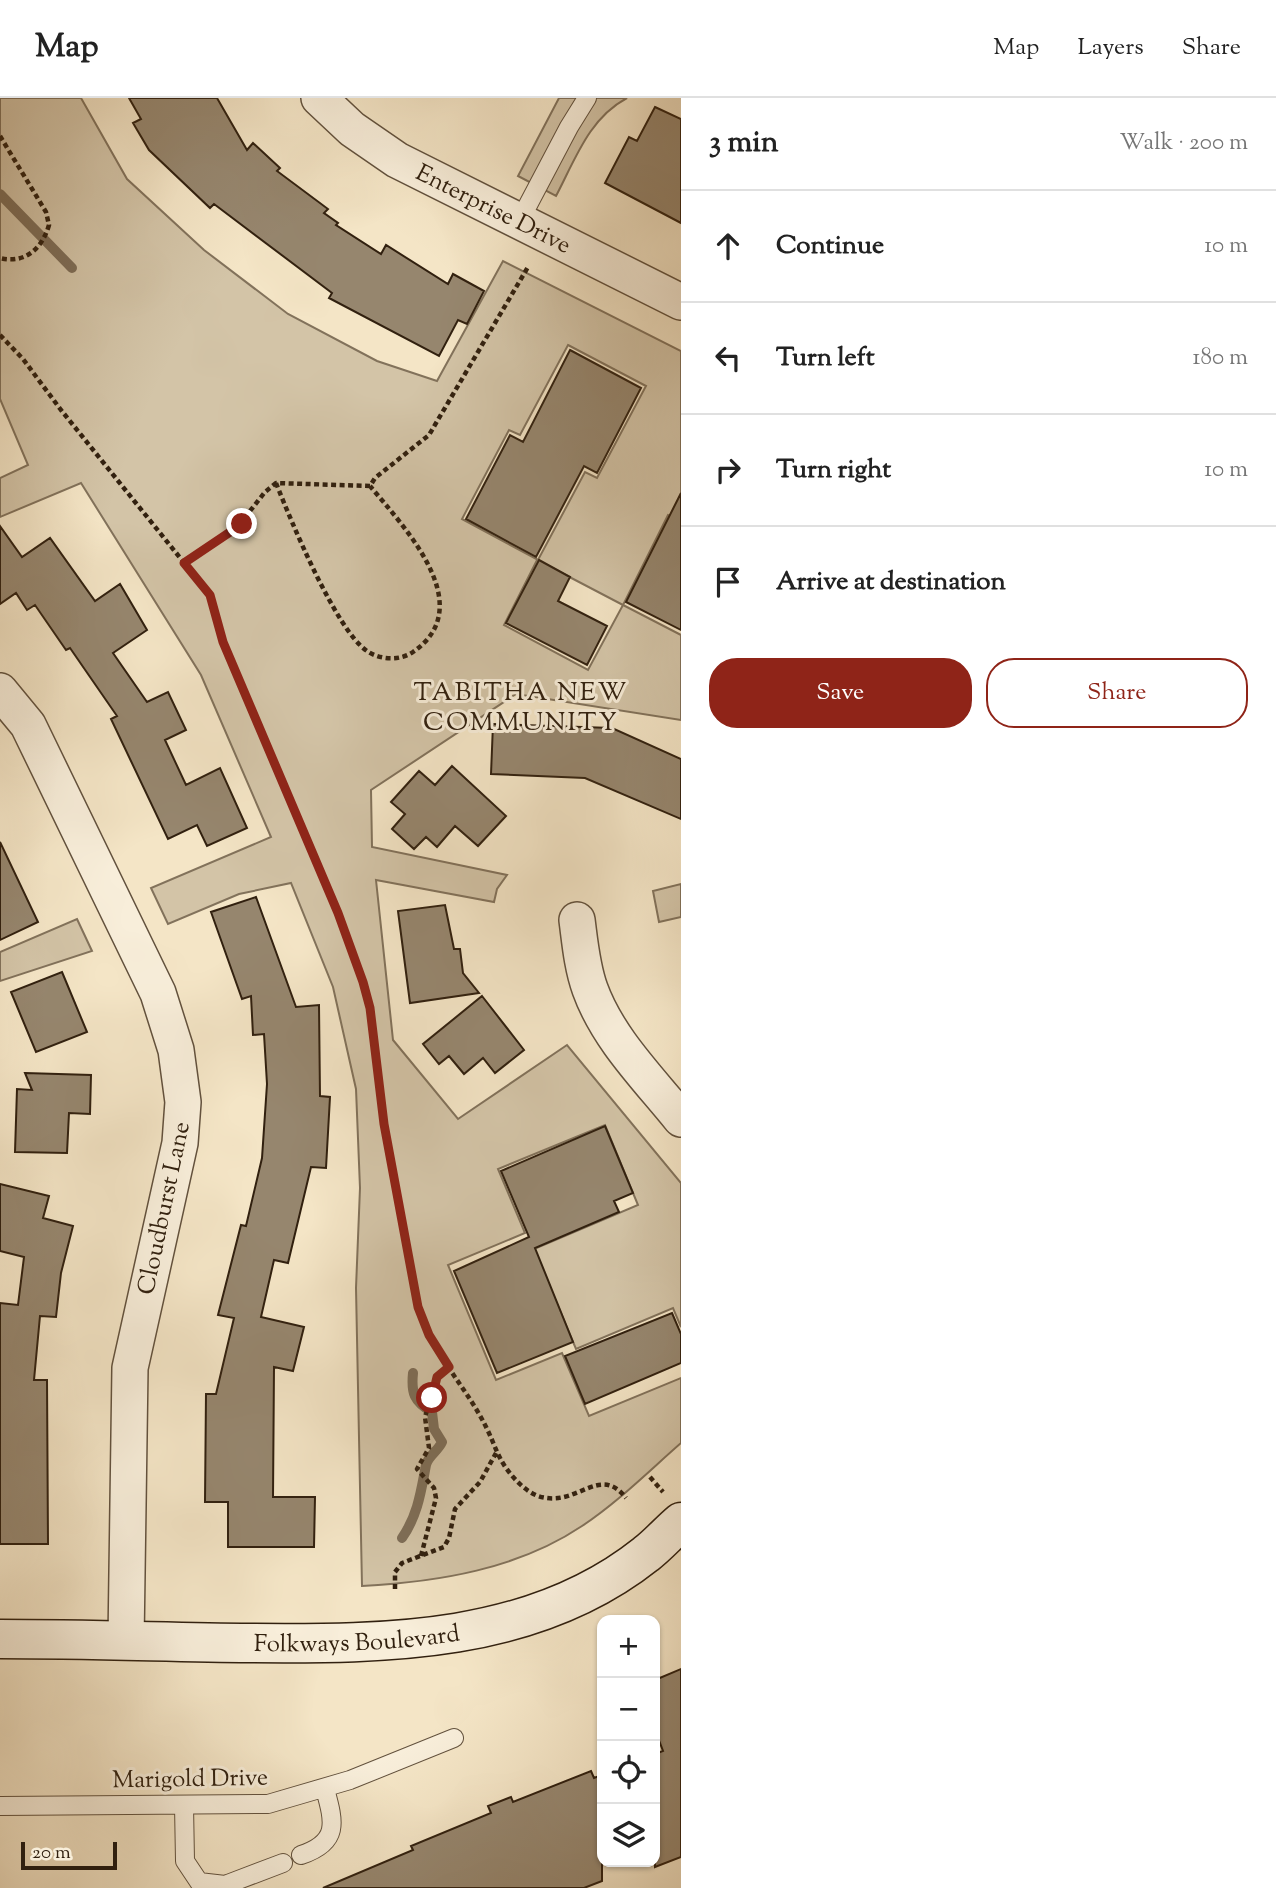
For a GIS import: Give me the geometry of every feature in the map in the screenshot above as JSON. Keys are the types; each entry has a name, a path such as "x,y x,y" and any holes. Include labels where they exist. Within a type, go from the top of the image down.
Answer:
{"street":[{"name":"Enterprise Drive","path":"319,98 352,129 397,160 681,302"},
{"name":"Cloudburst Lane","path":"0,691 28,725 158,993 173,1038 183,1084 180,1143 130,1368 126,1641"},
{"path":"577,920 585,970 601,1012 623,1049 681,1119"},
{"name":"Folkways Boulevard","path":"0,1639 407,1641 478,1630 539,1612 599,1584 647,1554 681,1522"}],"lane":[{"path":"519,222 587,98"},
{"name":"Marigold Drive","path":"0,1806 65,1803 251,1806 280,1802 325,1789 454,1738"},
{"path":"301,1855 322,1845 329,1838 331,1814 325,1789"},
{"path":"184,1805 185,1861 199,1882 225,1885 283,1863"}],"path":[{"path":"0,136 46,212 49,225 38,246 24,258 0,258"},
{"path":"370,486 375,478 429,435 528,267"},
{"path":"0,335 23,359 210,595 223,642 338,913 363,982 370,1008 384,1124 418,1307 429,1335 487,1429 496,1453 520,1484 537,1496 566,1499 605,1483 616,1486 626,1498"},
{"path":"184,563 235,530 265,492 276,483 370,486 414,541 441,599 441,614 430,635 411,653 393,658 368,652 351,635 321,580 276,483"},
{"path":"421,1556 436,1498 431,1485 422,1478 417,1466 430,1443 425,1417 430,1408 437,1377 449,1367"},
{"path":"396,1589 395,1572 398,1566 444,1547 455,1509 480,1482 496,1453"}],"shaded area":[{"path":"0,98 81,98 127,179 204,250 288,314 377,361 437,381 503,261 681,351 681,508 676,518 668,515 623,605 681,635 681,720 516,694 371,790 372,847 507,875 497,889 494,902 376,880 393,1040 458,1119 567,1045 681,1183 681,1327 673,1308 576,1349 534,1249 638,1205 605,1125 498,1169 525,1233 448,1265 496,1380 562,1353 589,1416 681,1378 681,1443 608,1507 557,1541 504,1563 476,1571 419,1581 362,1586 356,1288 360,1188 356,1089 333,987 291,883 239,894 168,924 151,888 271,837 201,675 81,483 0,517 0,478 28,465 0,399","holes":["568,345 646,386 597,478 585,472 538,560 462,519 509,430 520,435","537,560 623,605 588,670 504,625"]},
{"path":"559,98 627,98 614,106 593,128 556,196 518,176"},
{"path":"681,884 681,917 659,922 653,891"},
{"path":"77,919 92,951 0,981 0,952"}],"building":[{"path":"129,98 217,98 247,150 253,143 280,168 277,171 328,209 324,213 338,223 336,225 381,254 386,245 448,284 453,274 484,291 467,324 458,320 439,356 329,298 332,293 214,204 210,208 149,150 133,123 141,119"},
{"path":"655,107 681,119 681,223 605,183 629,137 637,141"},
{"path":"570,350 641,388 597,473 584,466 536,557 466,519 510,435 523,442"},
{"path":"681,493 681,630 626,602"},
{"path":"0,526 22,557 50,538 95,601 120,584 147,630 113,653 147,702 168,692 186,730 165,740 186,785 220,768 247,828 207,846 197,825 168,839 111,719 117,716 70,648 66,650 35,605 27,610 16,593 0,604"},
{"path":"539,560 570,577 558,601 607,626 587,665 506,623"},
{"path":"493,724 612,728 681,759 681,819 585,778 491,774"},
{"path":"452,766 506,816 478,846 455,826 437,847 426,837 414,849 392,829 405,814 391,802 419,771 435,785"},
{"path":"0,842 38,922 0,940"},
{"path":"256,897 296,1007 319,1005 320,1096 330,1097 326,1168 311,1167 288,1263 274,1260 261,1317 304,1327 293,1371 274,1367 273,1497 315,1497 314,1547 228,1547 228,1502 205,1502 206,1394 216,1394 234,1318 218,1315 241,1225 246,1226 262,1158 267,1084 264,1034 253,1035 251,996 242,999 211,912"},
{"path":"445,905 454,949 460,949 463,973 479,993 410,1003 398,911"},
{"path":"62,972 87,1032 36,1052 11,992"},
{"path":"482,996 524,1050 495,1073 483,1058 464,1074 449,1056 439,1064 423,1044"},
{"path":"25,1073 91,1075 90,1114 69,1113 67,1153 15,1152 17,1089 32,1090"},
{"path":"605,1126 633,1193 614,1201 619,1212 535,1248 573,1342 497,1373 454,1271 529,1237 501,1171"},
{"path":"0,1184 49,1196 43,1218 73,1226 61,1273 56,1317 40,1316 34,1380 47,1380 48,1544 0,1544 0,1303 18,1305 24,1257 0,1251"},
{"path":"672,1313 681,1334 681,1363 585,1404 565,1356"},
{"path":"681,1669 681,1857 660,1865 660,1752 663,1751 660,1743 660,1678"},
{"path":"591,1771 594,1778 597,1777 597,1867 602,1867 602,1881 584,1888 323,1888 413,1850 411,1846 491,1813 488,1806 511,1797 513,1802"}],"waterway":[{"path":"0,194 72,268"},
{"path":"402,1538 415,1512 427,1462 442,1442 434,1429 432,1412 415,1396 413,1373"}],"district":[{"name":"TABITHA NEW COMMUNITY","path":"521,706"}],"route":[{"path":"242,524 184,563 210,595 223,642 338,913 363,982 370,1008 384,1124 398,1184 418,1307 429,1335 449,1367 437,1377 432,1398"}]}
